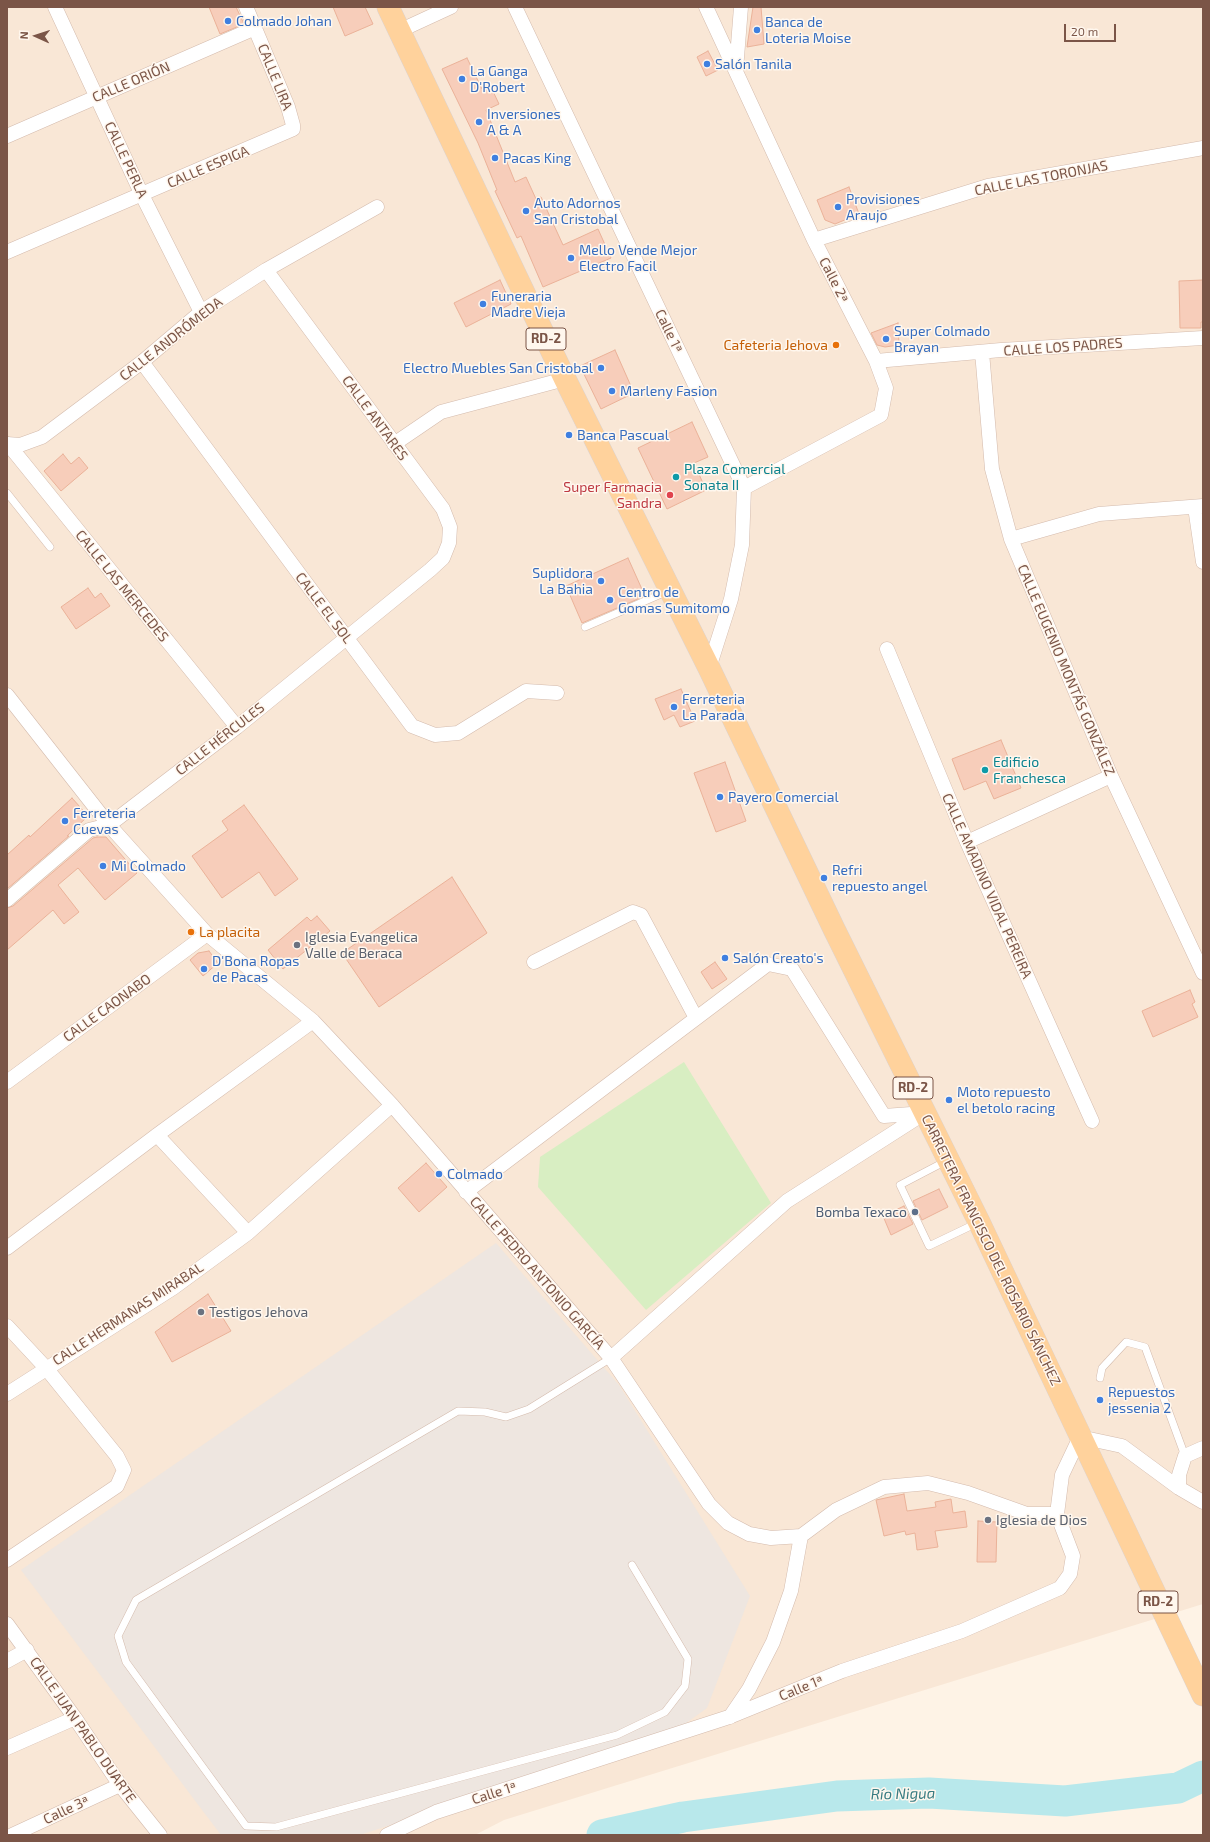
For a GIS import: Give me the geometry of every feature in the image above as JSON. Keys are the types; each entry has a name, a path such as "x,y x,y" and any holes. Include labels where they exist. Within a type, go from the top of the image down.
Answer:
{"main road":[{"name":"CARRETERA FRANCISCO DEL ROSARIO SÁNCHEZ","path":"388,7 565,379 670,590 834,929 979,1222 1203,1695"}],"street":[{"name":"CALLE PERLA","path":"55,7 142,195 201,312"},
{"name":"CALLE LIRA","path":"246,7 294,125"},
{"path":"399,31 451,7"},
{"name":"Calle 1ª","path":"515,7 744,488 742,545 731,599 708,668"},
{"name":"Calle 2ª","path":"706,7 814,240 876,361 886,388 880,415 744,488"},
{"path":"736,71 741,7"},
{"name":"CALLE ORIÓN","path":"7,136 255,28"},
{"name":"CALLE ESPIGA","path":"7,252 293,130 294,125"},
{"name":"CALLE LAS TORONJAS","path":"814,240 988,186 1203,148"},
{"name":"CALLE ANDRÓMEDA","path":"8,444 20,445 42,437 142,362 201,312 266,270 377,206"},
{"name":"CALLE ANTARES","path":"266,270 443,510 450,527 450,544 443,558 430,570"},
{"name":"CALLE LOS PADRES","path":"876,361 982,352 1203,338"},
{"name":"CALLE EUGENIO MONTÁS GONZÁLEZ","path":"982,352 992,469 1011,539 1111,776 1203,973"},
{"name":"CALLE EL SOL","path":"142,362 412,726 435,735 458,733 526,691 557,693"},
{"path":"394,444 442,412 565,379"},
{"name":"CALLE LAS MERCEDES","path":"8,444 237,727"},
{"path":"1011,539 1099,514 1199,507 1203,562"},
{"name":"CALLE HÉRCULES","path":"7,900 89,830 109,825 237,727 430,570"},
{"name":"CALLE AMADINO VIDAL PEREIRA","path":"887,649 967,842 1092,1121"},
{"name":"CALLE PEDRO ANTONIO GARCÍA","path":"7,695 109,825 206,934 312,1021 392,1105 611,1358 709,1504 728,1523 749,1534 771,1538 801,1536"},
{"path":"967,842 1111,776"},
{"path":"534,962 633,912 641,916 696,1018"},
{"name":"CALLE CAONABO","path":"7,1082 206,934"},
{"path":"466,1192 768,964 792,969 884,1116 925,1113"},
{"path":"7,1248 312,1021"},
{"name":"CALLE HERMANAS MIRABAL","path":"7,1394 173,1288 248,1233 392,1105"},
{"path":"611,1358 787,1201 925,1113"},
{"path":"157,1135 248,1233"},
{"path":"7,1326 46,1368 117,1456 124,1470 117,1486 7,1560"},
{"path":"1080,1437 1122,1446 1179,1488 1203,1502"},
{"name":"Calle 1ª","path":"387,1835 436,1812 729,1717 842,1671 962,1631 1060,1588 1070,1574 1073,1556 1057,1514 1062,1475 1080,1437"},
{"path":"1179,1488 1179,1475 1185,1456 1203,1448"},
{"path":"729,1717 749,1689 772,1642 791,1590 801,1536 836,1510 884,1487 928,1484 968,1493 1027,1514 1057,1514"},
{"name":"CALLE JUAN PABLO DUARTE","path":"7,1624 75,1718 120,1785 160,1835"},
{"path":"7,1660 27,1650"},
{"path":"7,1748 75,1718"},
{"name":"Calle 3ª","path":"12,1835 120,1785"}],"lane":[{"path":"7,493 50,548"},
{"path":"585,627 670,590"},
{"path":"948,1159 900,1185 929,1246 979,1222"},
{"path":"1100,1378 1102,1368 1116,1350 1126,1342 1145,1347 1185,1456"},
{"path":"611,1358 523,1411 506,1417 485,1412 458,1411 136,1600 118,1636 126,1662 246,1826 276,1827 617,1735 665,1712 685,1686 688,1658 632,1565"}],"shaded area":[{"path":"7,7 1203,7 1203,1604 504,1820 475,1835 7,1835"},
{"path":"496,1243 619,1385 750,1596 707,1708 674,1732 360,1835 221,1835 21,1570"}],"green space":[{"path":"684,1062 771,1203 646,1310 538,1187 540,1157"}],"building":[{"name":"Colmado Johan","path":"209,7 236,7 244,24 220,34"},
{"path":"333,7 365,7 373,24 345,36"},
{"name":"Banca de Loteria Moise","path":"753,7 761,7 764,44 747,47"},
{"name":"Salón Tanila","path":"708,51 718,70 706,76 697,57"},
{"path":"467,58 482,89 490,85 499,104 486,110 515,182 526,177 536,199 541,197 563,245 598,229 611,258 543,287 521,236 517,238 495,191 497,190 478,143 442,69"},
{"name":"Provisiones Araujo","path":"849,187 859,214 835,224 825,220 817,200"},
{"name":"Funeraria Madre Vieja","path":"500,280 511,304 466,327 454,303"},
{"path":"1203,280 1203,322 1201,322 1201,328 1180,328 1179,281"},
{"name":"Super Colmado Brayan","path":"898,323 899,345 885,347 877,345 871,333"},
{"path":"615,350 634,393 601,409 580,366"},
{"name":"Plaza Comercial Sonata II","path":"692,422 708,457 694,463 706,490 667,509 638,448"},
{"path":"63,454 71,464 79,457 88,468 61,491 44,471"},
{"path":"628,558 645,596 582,623 566,586"},
{"path":"88,588 95,598 101,593 110,606 76,629 61,607"},
{"name":"Ferreteria La Parada","path":"681,689 695,721 680,727 674,715 664,720 655,699"},
{"name":"Edificio Franchesca","path":"1001,740 1021,788 994,799 986,781 964,790 952,759"},
{"name":"Payero Comercial","path":"725,762 746,821 716,832 694,773"},
{"path":"72,798 88,816 67,836 69,836 7,889 7,855 29,835 30,837"},
{"path":"244,805 298,879 275,896 259,872 222,898 192,856 228,830 222,821"},
{"path":"106,837 137,873 105,900 78,868 58,885 79,912 64,924 53,910 7,950 7,908 13,906 93,838"},
{"path":"452,877 487,933 379,1007 342,953"},
{"name":"Iglesia Evangelica Valle de Beraca","path":"317,916 330,931 283,969 268,950 307,917 311,921"},
{"name":"D'Bona Ropas de Pacas","path":"209,951 218,963 203,976 190,960 198,953"},
{"path":"715,962 727,979 712,989 701,972"},
{"path":"1190,990 1195,1002 1192,1004 1198,1017 1153,1037 1142,1011"},
{"path":"426,1163 447,1187 419,1212 398,1188"},
{"path":"939,1189 948,1207 922,1220 913,1201"},
{"path":"904,1206 913,1224 891,1235 883,1216"},
{"name":"Testigos Jehova","path":"208,1294 231,1331 172,1362 155,1332"},
{"path":"904,1494 907,1511 936,1507 935,1502 951,1499 953,1513 965,1511 967,1527 935,1531 938,1547 917,1550 915,1533 906,1535 905,1531 884,1536 876,1500"},
{"path":"978,1521 997,1522 996,1562 977,1562"}],"waterway":[{"name":"Río Nigua","path":"602,1835 683,1817 837,1796 929,1793 1065,1801 1178,1788 1203,1776"}],"place":[{"name":"Colmado Johan","path":"228,21"},
{"name":"Banca de Loteria Moise","path":"757,30"},
{"name":"Salón Tanila","path":"707,64"},
{"name":"La Ganga D'Robert","path":"462,79"},
{"name":"Inversiones A & A","path":"479,122"},
{"name":"Pacas King","path":"495,158"},
{"name":"Provisiones Araujo","path":"838,207"},
{"name":"Auto Adornos San Cristobal","path":"526,211"},
{"name":"Mello Vende Mejor Electro Facil","path":"571,258"},
{"name":"Funeraria Madre Vieja","path":"483,304"},
{"name":"Super Colmado Brayan","path":"886,339"},
{"name":"Cafeteria Jehova","path":"836,345"},
{"name":"Electro Muebles San Cristobal","path":"601,368"},
{"name":"Marleny Fasion","path":"612,391"},
{"name":"Banca Pascual","path":"569,435"},
{"name":"Plaza Comercial Sonata II","path":"676,477"},
{"name":"Super Farmacia Sandra","path":"670,495"},
{"name":"Suplidora La Bahia","path":"601,581"},
{"name":"Centro de Gomas Sumitomo","path":"610,600"},
{"name":"Ferreteria La Parada","path":"674,707"},
{"name":"Edificio Franchesca","path":"985,770"},
{"name":"Payero Comercial","path":"720,797"},
{"name":"Ferreteria Cuevas","path":"65,821"},
{"name":"Mi Colmado","path":"103,866"},
{"name":"Refri repuesto angel","path":"824,878"},
{"name":"La placita","path":"191,932"},
{"name":"Iglesia Evangelica Valle de Beraca","path":"297,945"},
{"name":"Salón Creato's","path":"725,958"},
{"name":"D'Bona Ropas de Pacas","path":"204,969"},
{"name":"Moto repuesto el betolo racing","path":"949,1100"},
{"name":"Colmado","path":"439,1174"},
{"name":"Bomba Texaco","path":"915,1212"},
{"name":"Testigos Jehova","path":"201,1312"},
{"name":"Repuestos jessenia 2","path":"1100,1400"},
{"name":"Iglesia de Dios","path":"988,1520"}]}
